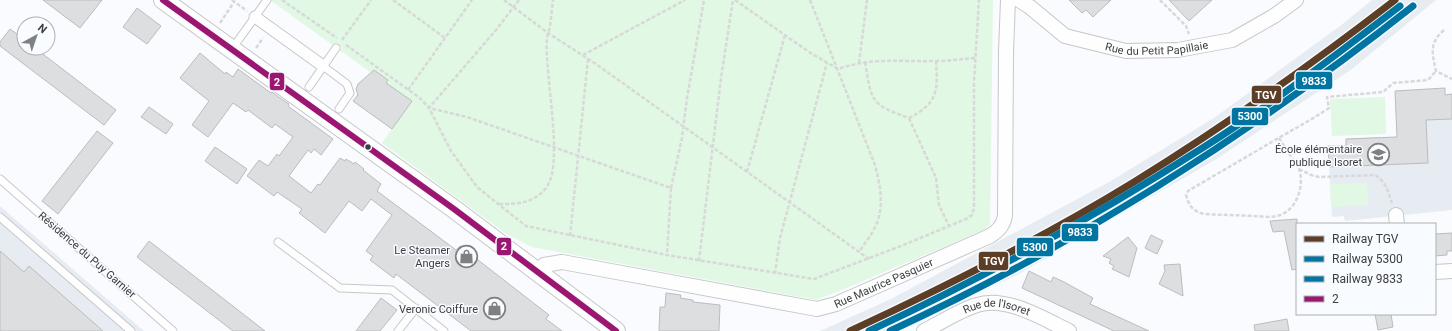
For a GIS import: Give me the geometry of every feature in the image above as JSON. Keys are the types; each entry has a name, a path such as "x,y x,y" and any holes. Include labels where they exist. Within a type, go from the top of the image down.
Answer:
{"street":[{"path":"163,0 454,209 614,330"},
{"name":"Rue Maurice Pasquier","path":"537,272 544,264 562,262 817,309 836,304 990,236 998,231 1003,224 1005,216 1006,52 1008,0"},
{"name":"Rue du Petit Papillaie","path":"1019,0 1030,7 1065,36 1126,51 1178,50 1232,40 1274,16 1296,0"},
{"path":"255,17 324,66"},
{"path":"1436,272 1452,271"},
{"name":"Rue de l'Isoret","path":"924,331 977,305 988,303 1011,305 1069,331"}],"lane":[{"path":"232,49 267,0"},
{"path":"309,87 336,48"},
{"path":"324,66 348,84 350,93 338,109"},
{"name":"Résidence du Puy Garnier","path":"0,179 173,331"},
{"path":"0,217 131,331"},
{"path":"278,242 340,288 392,290 444,331"},
{"path":"398,331 416,308"}],"path":[{"path":"282,0 420,98 429,108 451,151 477,187 526,226 699,261 814,279 869,259 972,215 974,208 974,82 979,0"},
{"path":"336,48 371,0"},
{"path":"393,0 445,38"},
{"path":"408,90 472,0"},
{"path":"504,0 548,33 684,126 869,259"},
{"path":"429,108 520,0"},
{"path":"498,204 519,204 531,201 547,187 553,172 554,147 548,84 547,39 553,0"},
{"path":"583,56 685,0"},
{"path":"667,255 671,188 684,126 687,98 704,0"},
{"path":"699,261 721,78 734,0 809,52 838,69 859,63 878,60 936,61 975,58"},
{"path":"810,0 875,165 881,187 881,207 877,224 859,252"},
{"path":"859,63 867,0"},
{"path":"1160,0 1186,26 1192,47"},
{"path":"219,23 233,1 255,17"},
{"path":"1436,71 1432,53 1434,41 1444,30"},
{"path":"747,172 785,35"},
{"path":"570,236 588,59"},
{"path":"909,118 920,112 934,97 937,87 936,61"},
{"path":"865,62 870,91 875,100 883,108 909,118 936,178 939,205 949,226"},
{"path":"775,274 780,238 827,63"},
{"path":"1436,71 1452,79"},
{"path":"1279,138 1301,174 1296,201 1289,209 1276,216 1204,214 1191,208 1186,196 1188,191 1329,108 1328,97 1383,92 1393,83 1428,80 1436,71"},
{"path":"429,108 467,117 671,188"},
{"path":"1299,169 1319,177 1375,175 1380,178 1386,186 1396,220"}],"shaded area":[{"path":"1372,0 1436,0 1352,69 1218,158 1017,275 897,331 820,331 891,299 1109,182 1214,118 1340,26"},
{"name":"École élémentaire publique Isoret","path":"1445,89 1445,95 1452,94 1452,210 1345,221 1344,216 1332,217 1328,147 1346,146 1346,139 1379,137 1379,144 1410,143 1397,133 1395,91"},
{"path":"0,206 144,331 0,331"}],"green space":[{"path":"270,0 993,0 990,224 986,229 816,300 532,247 508,235 382,143 392,129 353,101 358,94 356,89 358,84 373,74"},
{"path":"1385,97 1386,134 1332,136 1330,99"},
{"path":"1367,183 1368,205 1331,207 1330,184"}],"building":[{"path":"43,0 102,0 80,28"},
{"path":"1069,0 1111,0 1093,17 1086,10 1082,13"},
{"path":"1169,0 1212,0 1189,21"},
{"path":"137,8 161,26 147,44 123,27"},
{"path":"10,29 16,33 16,56 45,56 116,110 104,125 0,46 0,42"},
{"path":"200,53 225,74 226,72 233,77 238,69 289,104 288,106 333,139 321,155 314,149 311,153 308,150 289,176 311,193 318,184 320,185 340,158 345,161 346,159 354,164 355,162 381,184 377,191 456,250 460,246 549,315 546,319 562,331 471,331 396,274 394,278 370,260 373,256 366,251 392,215 371,199 362,211 349,201 325,233 299,213 302,209 277,192 274,196 247,176 259,160 268,166 277,154 279,156 293,137 275,124 272,128 248,110 246,112 233,103 208,137 192,125 209,101 180,78"},
{"path":"374,70 388,80 386,83 412,101 392,129 353,101 358,95 356,89 358,84"},
{"path":"1445,88 1445,95 1452,94 1452,119 1426,120 1428,163 1329,167 1328,146 1346,146 1346,139 1397,137 1395,91"},
{"path":"149,107 173,124 166,134 141,117"},
{"path":"97,131 113,143 58,214 42,201"},
{"path":"215,147 247,169 237,184 205,161"},
{"path":"1297,219 1296,269 1292,270 1284,231 1273,232 1270,221"},
{"path":"1452,233 1452,251 1447,251 1447,255 1436,256 1436,234"},
{"path":"1151,235 1163,241 1157,254 1145,248"},
{"path":"1128,237 1137,248 1129,277 1112,269 1114,266 1109,263 1111,259 1103,256"},
{"path":"149,241 265,331 233,331 137,257"},
{"path":"0,251 24,272 29,266 103,331 0,331"},
{"path":"1180,264 1183,296 1159,284 1165,271 1164,265"},
{"path":"1029,271 1051,282 1053,277 1064,282 1093,298 1090,304 1149,331 1114,331 1022,288"},
{"path":"666,293 681,295 680,298 693,300 693,302 720,305 719,331 659,331 660,307 665,307"},
{"path":"381,298 397,310 380,331 356,331"},
{"path":"1375,315 1391,315 1393,327 1378,330"},
{"path":"1287,319 1289,331 1255,331 1254,325"}],"rail line":[{"name":"TGV","path":"850,331 994,261 1100,203 1168,161 1267,94 1332,48 1395,0"},
{"name":"5300","path":"869,331 1040,245 1163,173 1229,131 1279,96 1400,6"},
{"name":"9833","path":"890,331 1028,262 1161,184 1225,143 1289,99 1413,6"}],"transit line":[{"name":"2","path":"163,0 454,209 616,331"}],"place":[{"name":"École élémentaire publique Isoret","path":"1378,155"},
{"name":"Le Steamer Angers","path":"466,256"},
{"name":"Veronic Coiffure","path":"494,309"}]}
